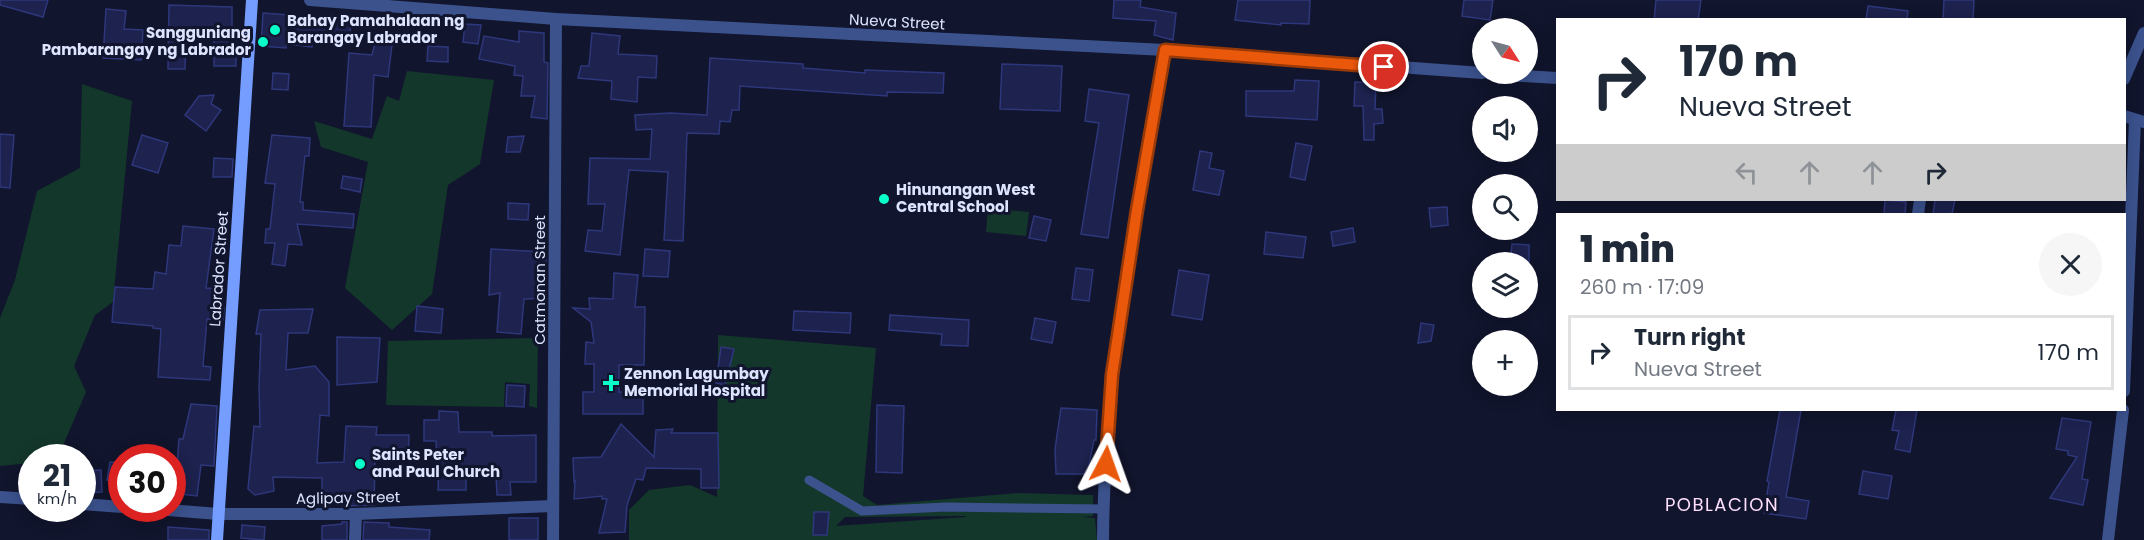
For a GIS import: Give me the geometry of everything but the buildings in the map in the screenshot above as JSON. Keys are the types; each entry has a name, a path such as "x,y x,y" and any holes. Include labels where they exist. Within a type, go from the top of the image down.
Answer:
{"street":[{"name":"Labrador Street","path":"217,540 252,0"},
{"name":"Nueva Street","path":"310,0 556,19 1165,50 1472,72"},
{"name":"Catmonan Street","path":"553,540 556,19"},
{"path":"2126,74 2144,33"},
{"path":"1104,540 1112,375 1137,210 1165,50"},
{"path":"1538,77 1556,78"},
{"path":"2126,337 2134,120"},
{"path":"2108,540 2123,411"},
{"path":"0,497 18,498"},
{"name":"Aglipay Street","path":"186,511 218,514 356,514 553,506"},
{"path":"355,540 356,514"}],"lane":[{"path":"809,480 862,511 946,507 1104,509"}],"green space":[{"path":"407,71 494,80 480,164 448,185 432,294 392,330 345,288 368,162 321,147 314,121 372,139 387,96 399,101"},
{"path":"82,84 132,101 113,302 95,315 74,366 86,392 64,444 18,444 18,464 0,466 0,318 15,280 37,191 80,168"},
{"path":"988,208 1029,212 1026,236 986,232"},
{"path":"718,335 876,348 863,496 877,505 1018,493 1093,495 1093,516 1082,517 1095,518 1097,540 629,540 629,510 649,490 690,485 717,497","holes":["845,517 966,517 836,526"]},
{"path":"538,338 537,408 529,406 530,384 505,382 504,407 386,405 388,341"}],"place":[{"name":"Bahay Pamahalaan ng Barangay Labrador","path":"275,30"},
{"name":"Sangguniang Pambarangay ng Labrador","path":"263,42"},
{"name":"Hinunangan West Central School","path":"884,199"},
{"name":"Zennon Lagumbay Memorial Hospital","path":"611,383"},
{"name":"Saints Peter and Paul Church","path":"360,464"}],"district":[{"name":"POBLACION","path":"1722,505"}],"route":[{"path":"1106,464 1112,375 1137,210 1165,50 1384,67"}]}
